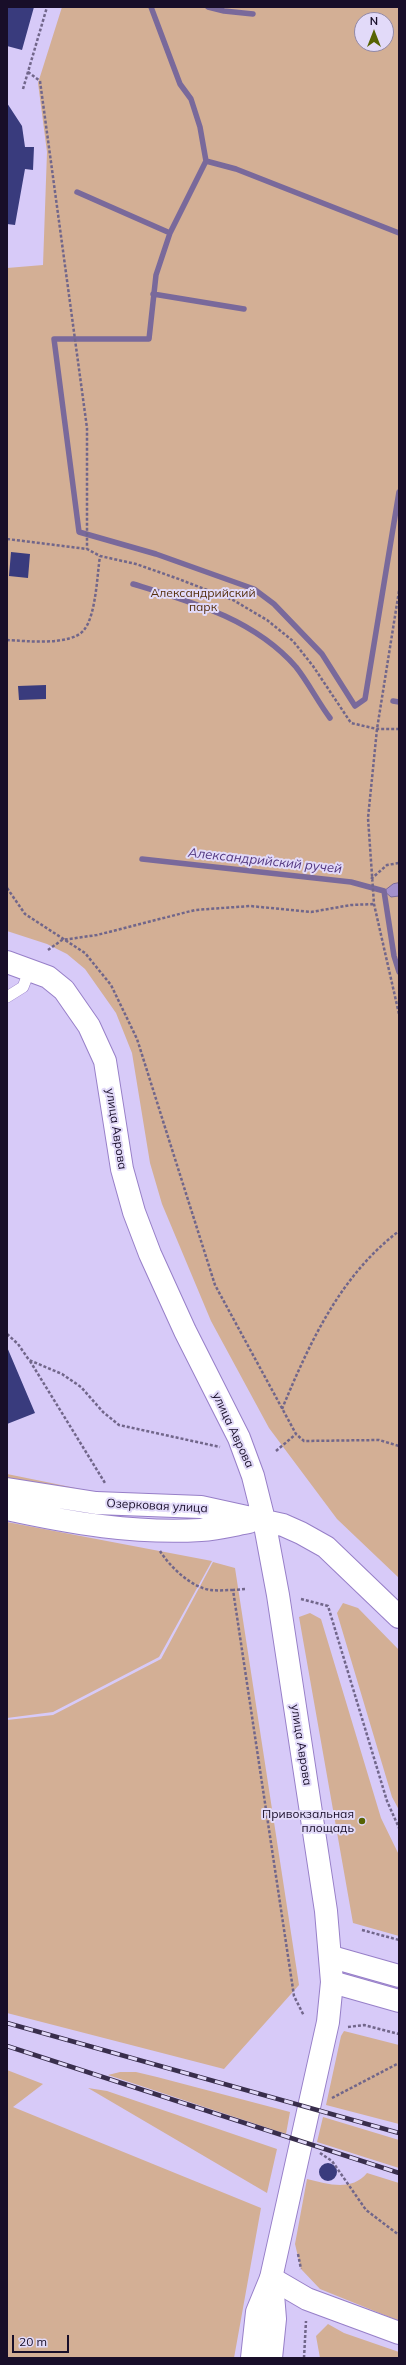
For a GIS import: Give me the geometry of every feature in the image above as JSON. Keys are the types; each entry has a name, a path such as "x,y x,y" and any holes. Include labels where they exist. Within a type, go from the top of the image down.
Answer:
{"street":[{"name":"улица Аврова","path":"7,962 30,969 48,977 64,990 89,1026 105,1061 122,1169 134,1212 150,1254 185,1331 239,1438 254,1476 264,1520 278,1595 332,1957 332,1982 328,2022 271,2278"},
{"name":"Озерковая улица","path":"7,1489 102,1503 201,1507 264,1520"},
{"name":"Озерковая улица","path":"7,1509 58,1520 112,1528 201,1530 264,1520"},
{"path":"264,1520 301,1532 326,1547 399,1617"},
{"path":"332,1957 399,1976"},
{"path":"332,1982 399,2001"},
{"path":"271,2278 308,2299 399,2333"},
{"path":"252,2358 257,2312 271,2278"},
{"path":"271,2278 275,2319 271,2358"}],"lane":[{"path":"7,997 23,987 30,969"}],"path":[{"path":"23,89 48,7"},
{"path":"28,72 40,81 87,428 87,549"},
{"path":"7,539 87,549 100,556 136,564 233,600 267,620 298,648 352,723 377,729 399,729"},
{"path":"7,640 50,641 69,638 83,631 91,618 100,556"},
{"path":"399,591 377,729 368,818 370,879 373,898 399,1014"},
{"path":"370,879 387,865 399,863"},
{"path":"7,888 25,914 62,940 84,953 111,985 137,1040 215,1285 296,1434 304,1441 379,1440 399,1446"},
{"path":"48,950 62,940 97,935 159,918 225,907 250,906 311,912 351,905 374,904"},
{"path":"282,1409 323,1318 367,1261 399,1231"},
{"path":"7,1334 18,1344 29,1360 105,1484"},
{"path":"29,1360 62,1374 81,1387 103,1412 119,1425 220,1447"},
{"path":"276,1451 296,1434"},
{"path":"159,1547 164,1557 192,1583 211,1590 245,1589"},
{"path":"233,1590 294,1996 304,2016"},
{"path":"301,1599 328,1606 387,1801 399,1828"},
{"path":"362,1930 399,1940"},
{"path":"327,2101 399,2064"},
{"path":"321,2153 332,2161 366,2210 399,2235"}],"green space":[{"name":"Александрийский парк","path":"62,7 399,7 399,1578 337,1519 269,1428 211,1321 162,1204 150,1163 132,1053 116,1013 85,969 67,954 47,944 7,931 7,268 43,265 47,152 38,83"},
{"path":"7,1474 100,1493 7,1480"},
{"path":"7,1522 212,1561 159,1657 53,1712 7,1718"},
{"path":"213,1562 235,1568 299,1985 224,2069 7,2013 7,1720 53,1715 161,1659"},
{"path":"343,1603 358,1608 399,1650 399,1810 392,1797 337,1613"},
{"path":"310,1613 321,1619 381,1818 399,1855 399,1936 353,1923 299,1617"},
{"path":"344,2031 399,2045 399,2124 326,2105 341,2036"},
{"path":"7,2070 43,2084 13,2107 261,2208 234,2358 7,2358"},
{"path":"120,2072 136,2072 290,2112 286,2134 108,2075"},
{"path":"88,2088 107,2091 277,2149 267,2193"},
{"path":"323,2117 399,2140 399,2168 317,2142"},
{"path":"367,2173 399,2183 399,2321 320,2289 301,2269 295,2244 307,2179 323,2183 347,2185 361,2179"},
{"path":"328,2324 344,2333 399,2352 399,2358 320,2358 316,2336"}],"shaded area":[{"path":"399,883 399,896 391,897 384,891 393,884"}],"building":[{"path":"7,7 34,7 22,50 7,46"},
{"path":"7,103 22,126 25,147 34,147 33,170 25,169 15,225 7,224"},
{"path":"11,552 30,554 28,578 9,576"},
{"path":"46,685 46,699 19,700 18,686"},
{"path":"7,1347 35,1413 7,1424"},
{"path":"328,2163 334,2166 337,2172 334,2178 328,2181 322,2178 319,2172 322,2166"}],"waterway":[{"path":"151,7 180,84 191,99 200,127 206,161 170,233 156,275 149,339 54,339 79,532 156,554 254,589 274,604 322,654 355,706 365,699 399,492"},
{"path":"208,7 224,11 253,14"},
{"path":"206,161 236,169 399,233"},
{"path":"77,192 170,233"},
{"path":"153,294 244,309"},
{"path":"133,584 221,614 242,624 261,636 279,650 296,667 330,718"},
{"path":"393,701 399,702"},
{"name":"Александрийский ручей","path":"142,859 351,882 384,891 394,956 399,972"}],"railway":[{"path":"7,2023 399,2133"},
{"path":"7,2046 399,2173"}],"place":[{"name":"Привокзальная площадь","path":"362,1821"}]}
